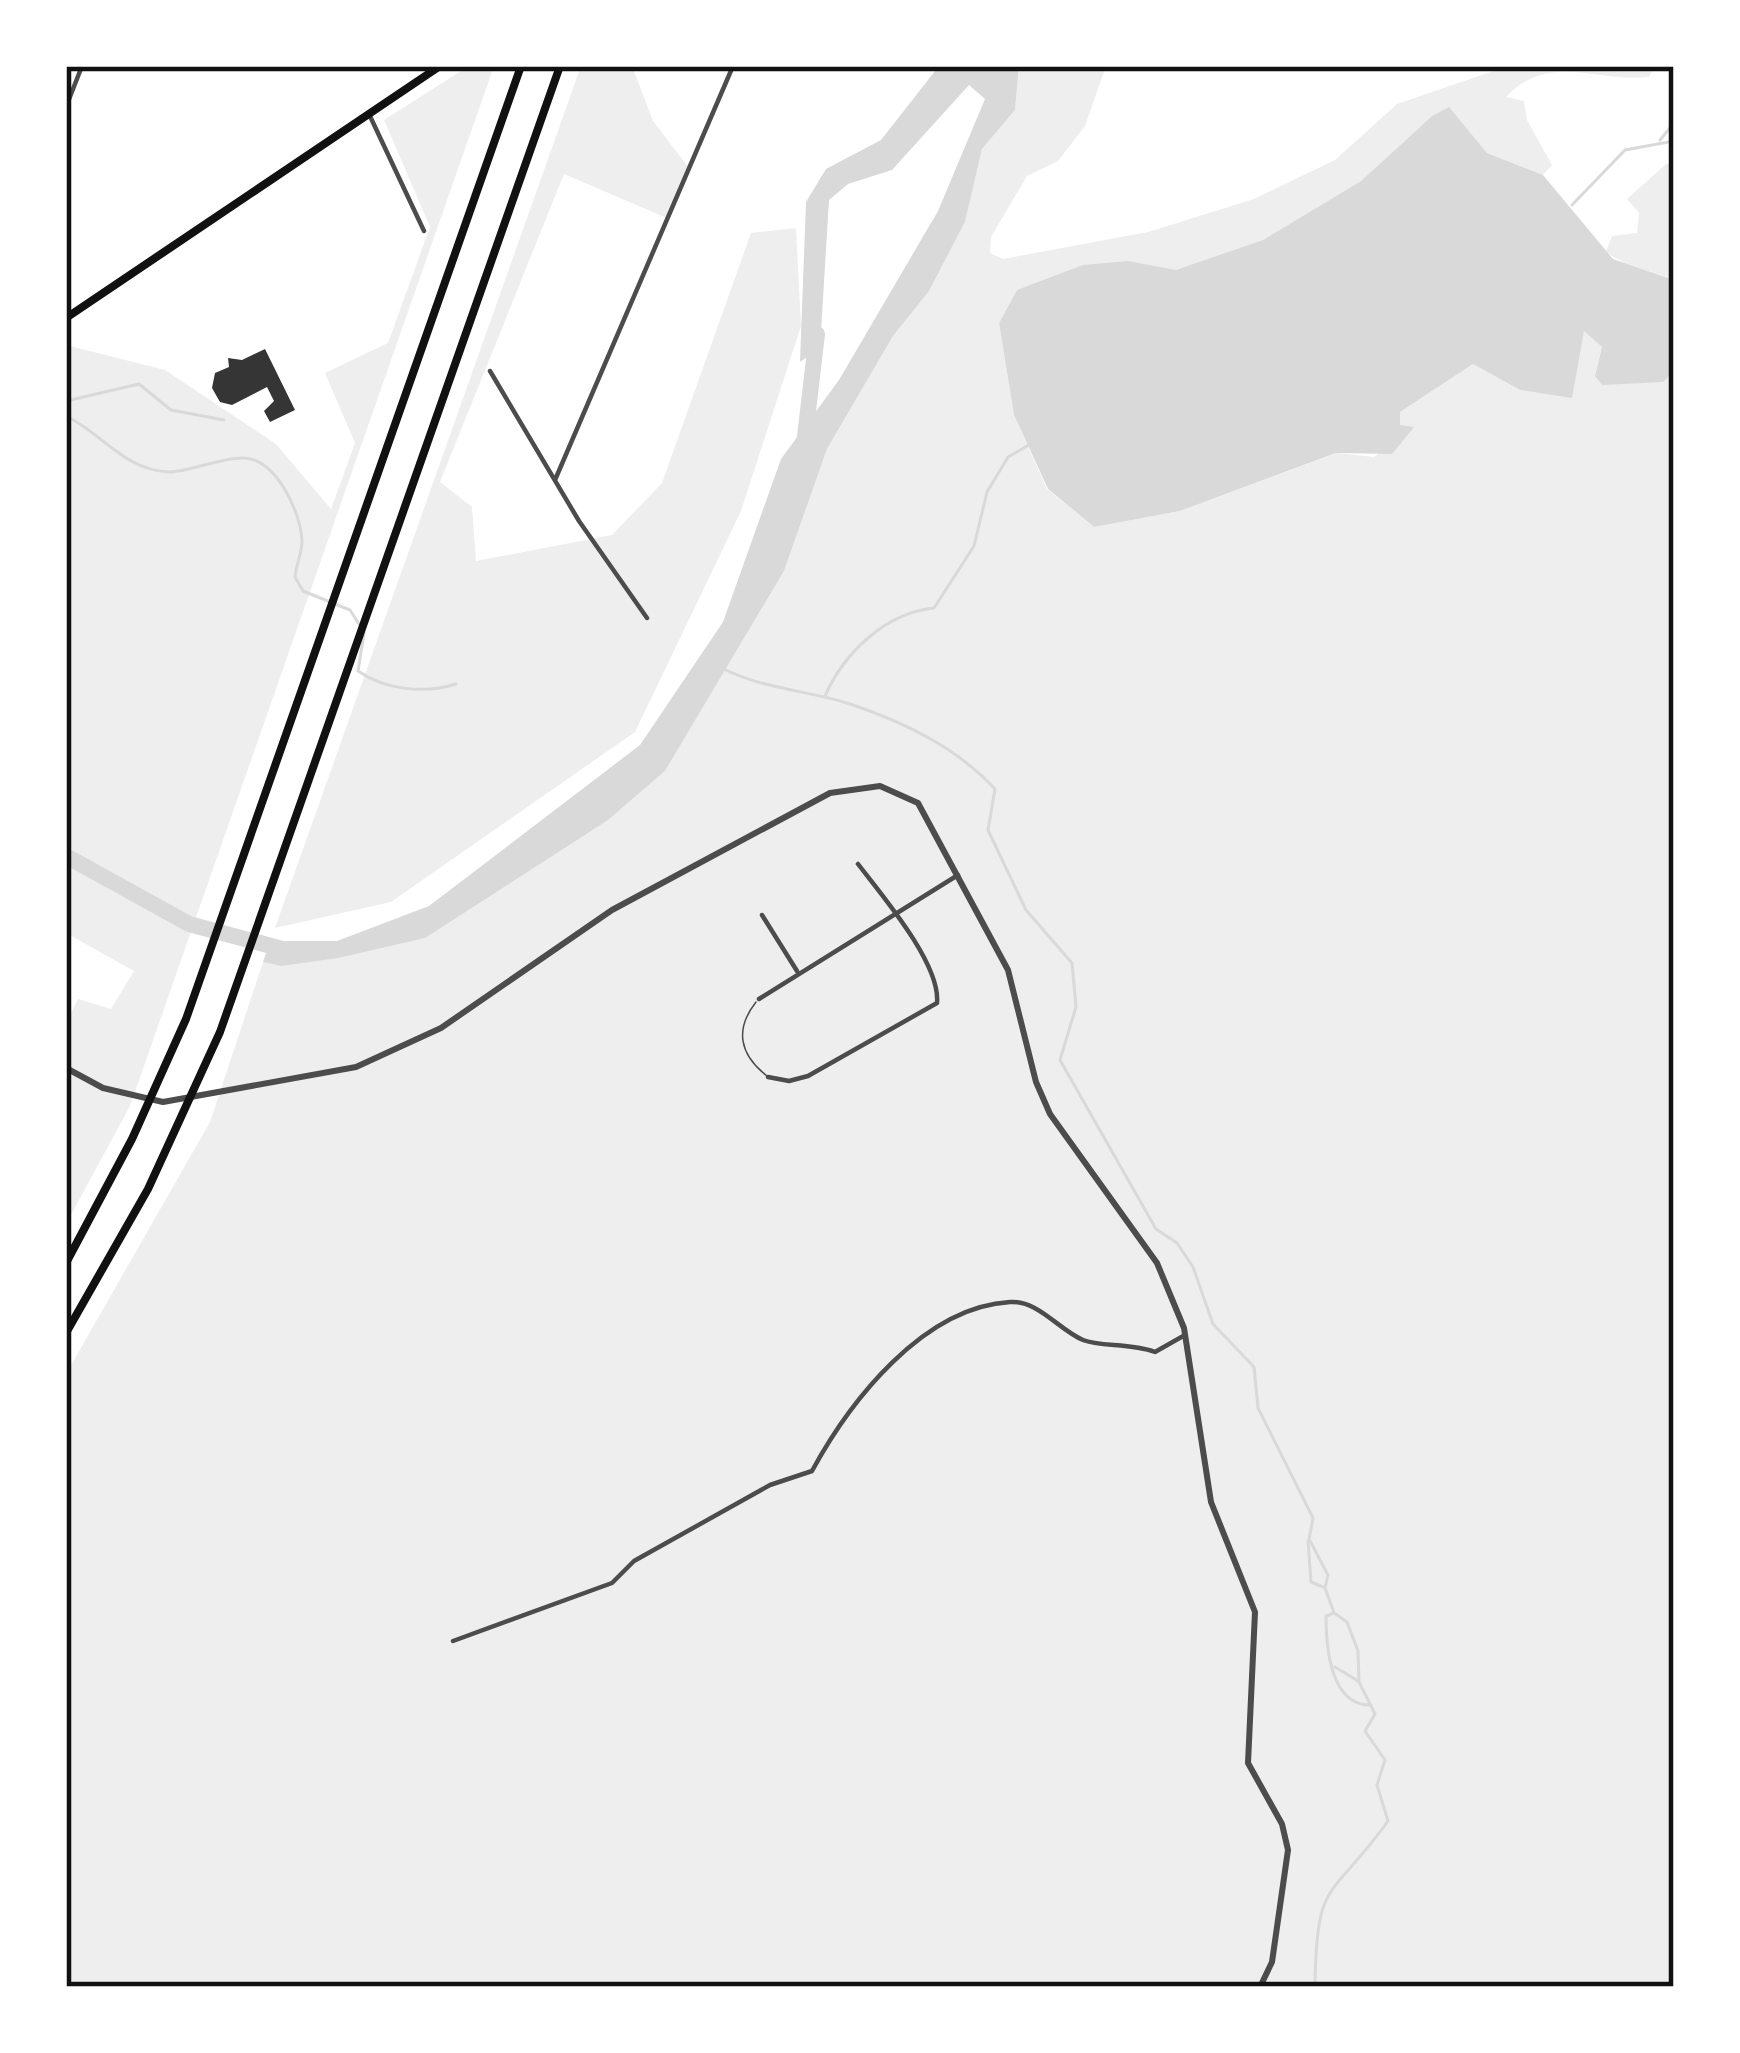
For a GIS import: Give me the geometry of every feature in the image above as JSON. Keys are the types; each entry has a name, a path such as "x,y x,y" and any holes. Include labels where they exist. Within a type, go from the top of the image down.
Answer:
{"main road":[{"path":"66,318 440,66"},
{"path":"66,1262 133,1139 197,987 521,66"},
{"path":"66,1333 172,1141 220,1032 560,66"}],"street":[{"path":"66,107 82,66"},
{"path":"555,480 733,66"},
{"path":"369,114 424,231"},
{"path":"490,371 555,480 647,618"},
{"path":"66,1068 103,1088 163,1102 356,1067 441,1028 612,910 689,865 853,786 880,786 918,803 1008,970 1036,1082 1050,1114 1157,1263 1185,1335 1207,1484 1250,1594 1257,1628 1248,1763 1282,1823 1288,1850 1271,1961 1259,1987"},
{"path":"768,1077 789,1081 808,1076 934,1007 936,986 895,911 858,864"},
{"path":"759,999 958,875"},
{"path":"762,915 799,973"},
{"path":"453,1642 612,1583 654,1550 770,1485 812,1471 836,1426 922,1336 950,1318 1012,1301 1033,1307 1086,1342 1127,1342 1155,1352 1185,1335"}],"lane":[{"path":"759,999 745,1016 741,1039 749,1062 768,1077"}],"shaded area":[{"path":"469,66 494,66 130,1106 66,1224 66,1023 78,999 111,1009 134,971 66,933 66,345 165,370 276,444 331,509 355,443 325,373 388,343 430,227 384,120"},
{"path":"581,66 632,66 653,121 689,168 669,219 564,174 440,482 472,507 476,561 612,535 662,483 751,233 796,228 801,326 741,511 635,732 391,902 275,928"},
{"path":"939,66 1019,66 1015,110 982,149 965,222 929,291 893,336 827,449 784,571 665,771 608,820 425,938 338,958 281,966 263,962 270,941 337,941 429,906 640,745 723,622 781,459 839,380 938,211 985,99 969,85 892,170 848,184 829,200 820,348 800,362 806,202 826,169 881,140"},
{"path":"1019,66 1106,66 1085,126 1058,161 1027,176 991,237 990,253 1003,259 1148,232 1254,199 1335,160 1397,104 1508,66 1655,66 1649,77 1574,72 1539,75 1506,97 1524,101 1527,120 1552,165 1543,175 1487,153 1449,108 1432,116 1361,181 1263,240 1176,271 1128,261 1017,290 999,323 1014,415 1047,489 1094,527 1180,511 1337,453 1374,457 1413,427 1399,426 1400,412 1473,364 1520,390 1571,397 1584,330 1602,347 1595,375 1662,382 1674,371 1674,1987 66,1987 66,1374 210,1122 263,962 281,966 525,869 608,820 665,771 784,571 827,449 893,336 929,291 965,222 982,149 1015,110"},
{"path":"1449,107 1487,153 1543,175 1613,259 1674,280 1674,371 1663,382 1602,385 1595,376 1602,347 1584,331 1572,398 1520,390 1473,364 1400,412 1400,425 1414,427 1392,454 1336,453 1180,511 1094,527 1048,489 1014,415 999,323 1017,290 1083,265 1128,261 1176,270 1263,240 1361,181 1432,116"},
{"path":"1674,163 1674,280 1606,251 1612,236 1637,233 1639,213 1627,199 1666,164"}],"building":[{"path":"265,349 295,410 270,422 264,411 274,401 267,387 232,405 220,402 212,388 215,373 229,367 228,358 242,360"}],"waterway":[{"path":"1660,140 1674,123"},
{"path":"1572,205 1625,150 1674,141"},
{"path":"804,445 817,334"},
{"path":"66,401 139,384 171,410 224,420"},
{"path":"66,416 126,458 153,470 176,472 241,458 265,466 284,488 297,516 302,541 295,577 303,591 350,610 359,624"},
{"path":"825,696 843,665 868,638 899,618 934,608 974,546 987,492 1008,457 1029,445"},
{"path":"364,633 358,671 406,688 456,684"},
{"path":"722,668 890,719 946,748 995,789 988,830 1026,910 1072,963 1076,1007 1060,1060 1156,1229 1177,1243 1193,1267 1213,1324 1254,1367 1258,1408 1313,1518 1309,1539 1328,1575 1325,1588 1334,1613 1347,1622 1358,1651 1359,1682 1375,1714 1365,1731 1385,1760 1377,1785 1388,1821 1340,1879 1324,1907 1315,1987"},
{"path":"66,856 189,924 290,951"},
{"path":"1308,1541 1311,1582 1323,1587"},
{"path":"1334,1613 1326,1616 1327,1644 1339,1686 1358,1703 1371,1705"},
{"path":"1335,1667 1358,1681"}]}
